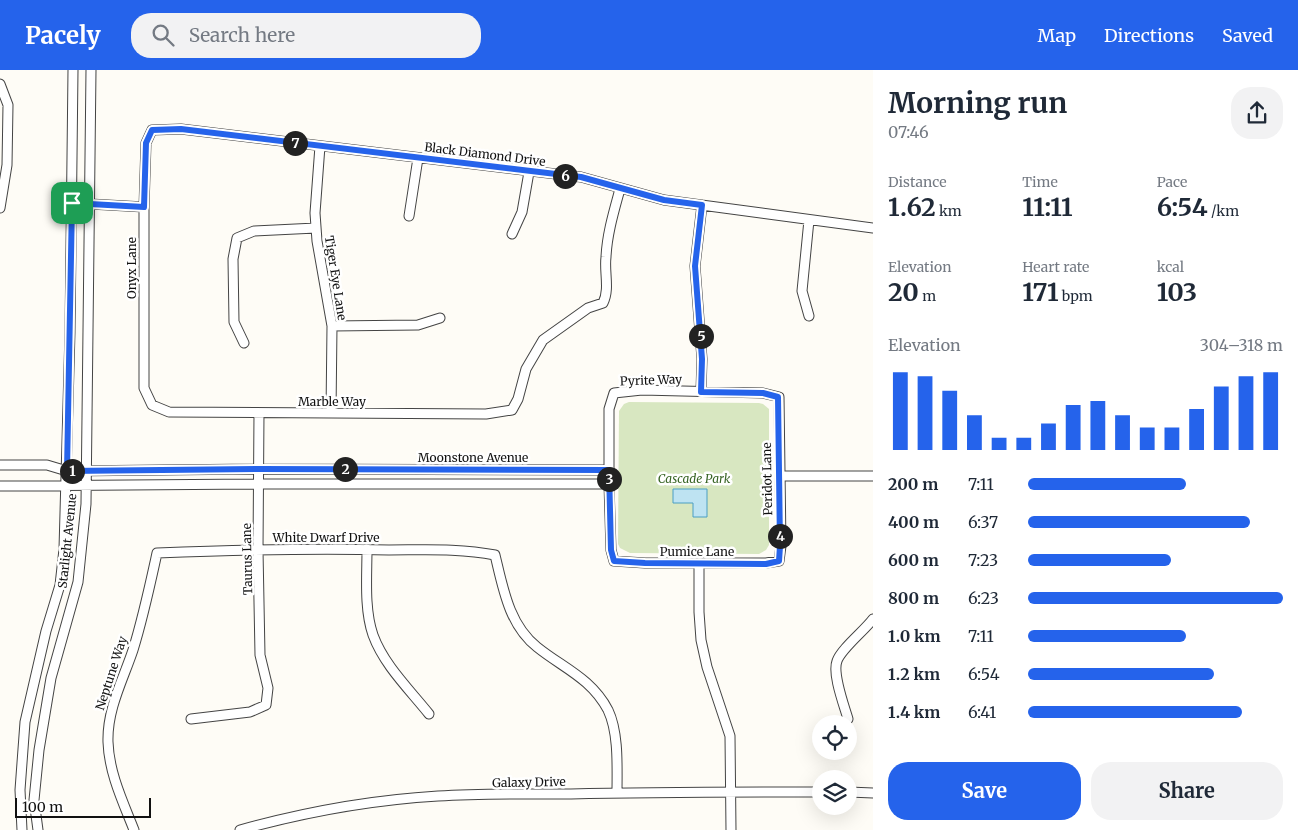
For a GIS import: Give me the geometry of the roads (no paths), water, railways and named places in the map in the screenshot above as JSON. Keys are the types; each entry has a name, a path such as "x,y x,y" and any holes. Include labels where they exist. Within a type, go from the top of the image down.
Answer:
{"street":[{"name":"Starlight Avenue","path":"22,830 20,790 25,722 44,640 60,585 64,549 67,485 73,70"},
{"name":"Starlight Avenue","path":"38,830 34,800 39,750 51,678 78,582 86,504 91,70"},
{"path":"0,84 8,105 0,208"},
{"name":"Black Diamond Drive","path":"152,130 181,129 581,177 664,200 873,228"},
{"name":"Onyx Lane","path":"152,130 146,143 144,207 144,388 152,405"},
{"name":"Tiger Eye Lane","path":"320,146 314,213 332,326 331,413"},
{"path":"409,216 418,158"},
{"path":"512,234 522,212 529,172"},
{"name":"Marble Way","path":"152,405 169,412 486,414 512,410 518,400 526,369 543,340 588,308 603,303 607,295 606,258 609,230 620,189"},
{"path":"72,203 144,207"},
{"path":"701,392 702,359 695,266 702,205"},
{"path":"809,220 802,291 809,316"},
{"path":"244,343 234,322 233,259 237,238 254,231 316,228"},
{"path":"332,326 418,325 440,318"},
{"name":"Pyrite Way","path":"609,470 609,408 614,393 642,390 763,393 778,397"},
{"name":"Peridot Lane","path":"778,397 780,476 779,561"},
{"name":"Taurus Lane","path":"191,719 250,712 266,705 268,688 260,655 258,550 259,413"},
{"name":"Moonstone Avenue","path":"0,465 40,465 67,471 259,469 609,470"},
{"path":"0,486 609,484 609,470"},
{"path":"780,476 873,476"},
{"name":"Pumice Lane","path":"609,484 611,550 614,561 766,564 779,561"},
{"path":"367,549 368,612 373,634 387,663 429,714"},
{"name":"White Dwarf Drive","path":"157,553 367,549 475,551 495,555 510,612 523,632 536,647 582,678 592,688 608,711 615,737 617,793"},
{"name":"Neptune Way","path":"134,830 112,768 108,742 110,715 132,651 157,553"},
{"path":"699,563 701,640 707,666 730,736 731,830"},
{"path":"847,715 836,672 837,660 873,619"},
{"name":"Galaxy Drive","path":"240,830 286,817 380,801 439,796 812,792"},
{"path":"857,792 873,793"}],"water":[{"path":"673,489 707,489 707,517 693,517 693,503 673,503"}],"park label":[{"name":"Cascade Park","path":"694,478"}]}
